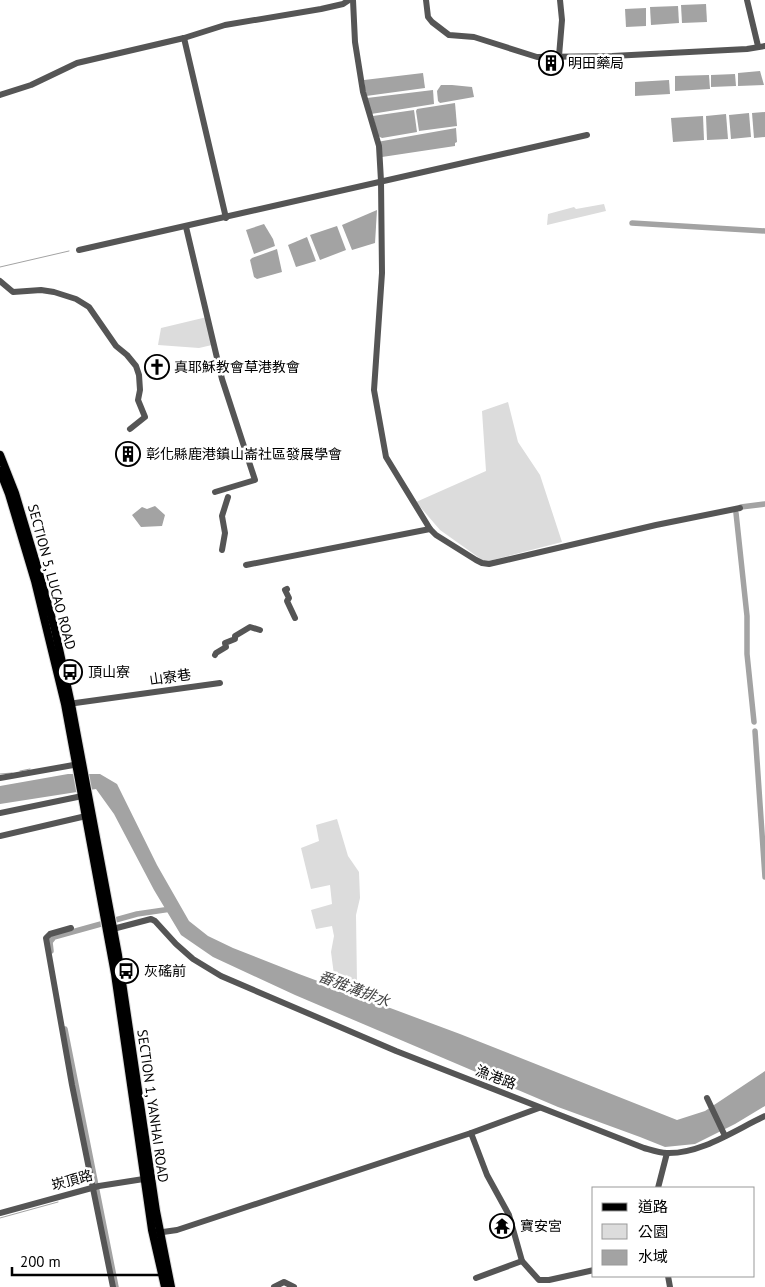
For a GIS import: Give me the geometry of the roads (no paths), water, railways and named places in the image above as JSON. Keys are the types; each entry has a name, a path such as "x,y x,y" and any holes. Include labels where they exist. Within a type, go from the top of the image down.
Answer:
{"main road":[{"name":"SECTION 5, LUCAO ROAD","path":"0,455 15,493 42,583 85,794"},
{"name":"SECTION 5, LUCAO ROAD","path":"0,471 37,589 68,704"},
{"path":"85,794 86,816 108,918"},
{"path":"85,794 108,918"},
{"name":"SECTION 1, YANHAI ROAD","path":"108,918 164,1287"},
{"name":"SECTION 1, YANHAI ROAD","path":"156,1233 171,1287"}],"street":[{"path":"0,95 30,85 77,63 184,38 225,24 302,12 343,4 349,0"},
{"path":"353,0 357,51 363,92 379,146 382,181 382,273 374,390 386,457 430,530 476,560 489,564 656,525 740,508"},
{"path":"426,0 428,17 449,34 474,37 537,57 639,55 747,49 762,46 747,0"},
{"path":"559,56 562,20 560,0"},
{"path":"184,38 226,218"},
{"path":"79,250 587,135"},
{"path":"186,227 222,379 254,480 214,492"},
{"path":"0,281 13,292 41,290 54,292 76,299 89,307 116,346 136,366 140,375 138,400 145,417 130,429"},
{"path":"222,550 225,533 222,516 228,496"},
{"path":"246,565 430,530"},
{"path":"287,588 285,590 289,598 287,601 295,618"},
{"path":"215,655 226,647 225,644 235,639 235,636 250,627 260,630"},
{"name":"山寮巷","path":"68,704 220,683"},
{"path":"0,778 80,766"},
{"path":"0,813 85,794"},
{"path":"0,836 86,816"},
{"name":"漁港路","path":"110,930 151,919 156,920 176,944 193,959 221,976 396,1051 644,1148 667,1153 686,1151 705,1145 765,1116"},
{"path":"71,928 50,934 46,938 58,1012 113,1287"},
{"path":"707,1098 725,1136"},
{"path":"156,1233 177,1230 471,1133 539,1108"},
{"path":"471,1133 487,1175 509,1215 522,1261 539,1280 549,1280 592,1270"},
{"path":"658,1187 667,1153"},
{"name":"崁頂路","path":"0,1213 92,1187 148,1179"},
{"path":"476,1278 522,1261"},
{"path":"274,1287 284,1282 294,1287"}],"water":[{"path":"706,4 707,22 682,23 681,5"},
{"path":"678,6 679,23 651,25 650,7"},
{"path":"646,8 646,26 626,27 625,9"},
{"path":"760,71 764,85 738,86 738,73"},
{"path":"423,73 425,88 366,96 364,80"},
{"path":"735,74 736,86 711,87 711,75"},
{"path":"709,75 710,89 675,91 675,76"},
{"path":"669,80 670,94 635,96 635,82"},
{"path":"441,85 472,87 474,97 440,103 437,91"},
{"path":"433,90 434,104 371,114 367,98"},
{"path":"455,103 457,126 419,131 417,109"},
{"path":"414,110 417,132 382,138 378,136 373,116"},
{"path":"765,112 765,137 754,138 752,113"},
{"path":"749,113 751,137 731,139 729,115"},
{"path":"726,114 728,139 707,140 706,116"},
{"path":"703,116 704,140 673,142 671,118"},
{"path":"456,128 457,142 455,146 382,157 377,142"},
{"path":"377,210 375,243 352,250 342,225"},
{"path":"264,224 275,246 254,254 246,230"},
{"path":"337,226 346,250 320,260 310,235"},
{"path":"307,237 316,261 296,267 288,245"},
{"path":"277,249 282,272 257,279 254,277 250,260"},
{"path":"155,506 165,515 162,526 141,527 132,515 142,507 147,509"},
{"path":"68,774 100,774 117,784 157,865 189,921 208,936 233,948 460,1034 677,1120 705,1111 765,1071 765,1106 735,1124 695,1144 665,1147 558,1107 295,995 213,957 181,935 154,890 114,814 96,789 0,804 0,786"}],"waterway":[{"path":"632,223 765,231"},
{"path":"0,267 69,251"},
{"path":"741,507 765,504"},
{"path":"736,513 747,616 747,654 754,722"},
{"path":"755,731 765,877"},
{"path":"20,771 30,769"},
{"path":"0,774 12,773"},
{"path":"51,951 50,942 54,937 137,914 171,909"},
{"path":"65,1029 116,1287"},
{"path":"0,1218 58,1202"}],"place":[{"name":"明田藥局","path":"551,63"},
{"name":"真耶穌教會草港教會","path":"157,367"},
{"name":"彰化縣鹿港鎮山崙社區發展學會","path":"128,454"},
{"name":"頂山寮","path":"70,672"},
{"name":"灰磘前","path":"126,971"},
{"name":"寶安宮","path":"502,1226"}],"water label":[{"name":"番雅溝排水","path":"354,989"}]}
